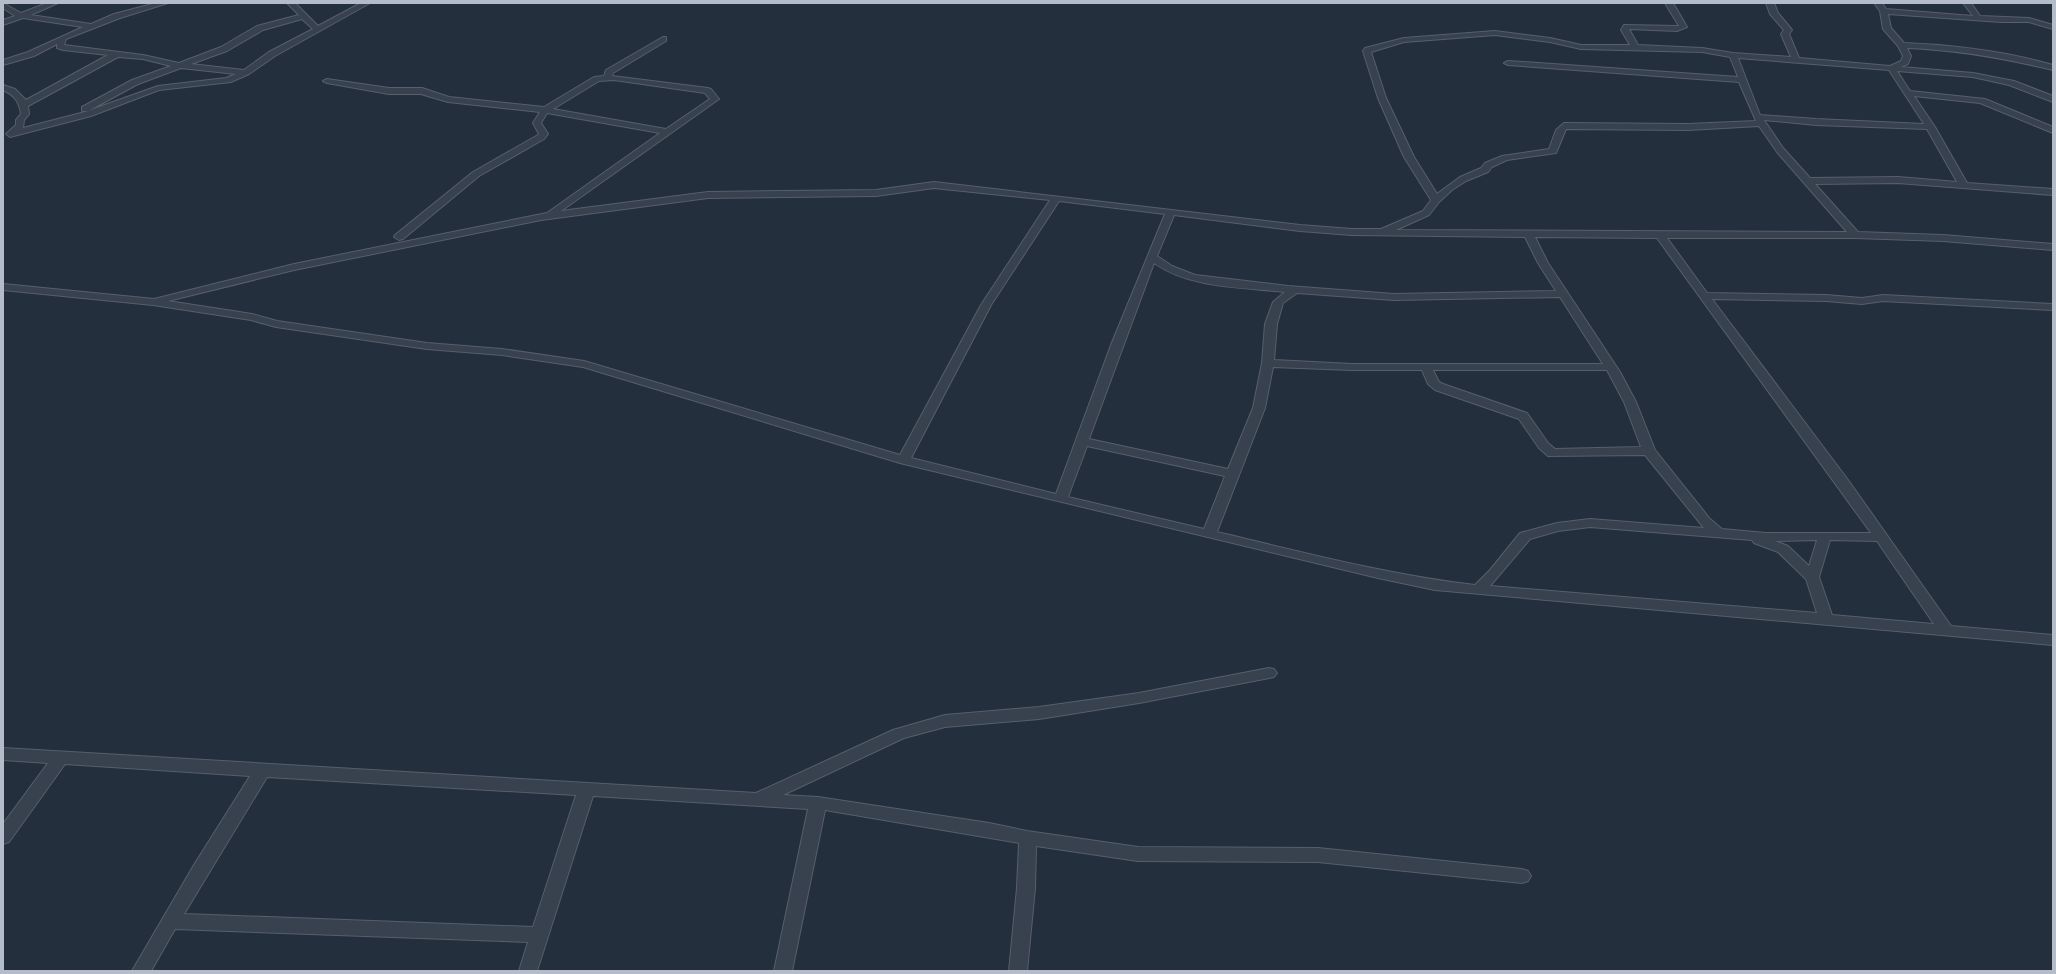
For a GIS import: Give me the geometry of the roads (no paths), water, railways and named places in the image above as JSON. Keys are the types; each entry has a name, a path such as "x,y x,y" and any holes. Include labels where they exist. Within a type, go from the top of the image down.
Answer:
{"street":[{"path":"3,23 54,3"},
{"path":"3,63 32,54 62,38 117,16 164,3"},
{"path":"292,3 318,30"},
{"path":"6,136 88,114 158,88 228,80 246,72 272,54 366,3"},
{"path":"1635,47 1625,30 1627,27 1670,29 1683,27 1669,3"},
{"path":"1770,3 1774,14 1788,30 1785,34 1796,60"},
{"path":"1878,3 1884,11 1887,29 1902,45 1907,59 1891,68"},
{"path":"1967,3 1974,10 1977,17"},
{"path":"3,5 21,16 92,26"},
{"path":"1884,11 2035,21 2053,27"},
{"path":"60,121 121,89 178,65 224,49 260,28 304,16"},
{"path":"1436,200 1409,157 1382,98 1366,51 1387,43 1404,40 1495,33 1550,40 1581,48 1635,47 1710,50 1733,55 1991,78 2011,83 2053,99"},
{"path":"62,38 60,46 64,48 153,58 178,65 246,72"},
{"path":"607,78 608,72 663,39"},
{"path":"1902,45 1982,50 2031,61 2053,68"},
{"path":"25,104 117,54"},
{"path":"1733,55 1741,80 1759,120 1780,150 1855,235"},
{"path":"1508,63 1741,80"},
{"path":"1891,68 1931,128 1964,185"},
{"path":"398,237 476,174 541,137 544,134 537,123 545,110 597,79 607,78 708,91 715,99 549,216"},
{"path":"327,81 389,91 422,91 448,99 545,110 668,132"},
{"path":"3,87 15,91 25,104 25,114 20,120 20,126 16,131 6,136"},
{"path":"1908,93 1982,101 2053,130"},
{"path":"1381,232 1426,213 1436,200 1463,179 1485,170 1488,166 1505,158 1553,151 1560,130 1564,126 1682,128 1731,126 1759,120 1931,128"},
{"path":"1807,181 1898,180 2053,192"},
{"path":"153,302 294,267 549,216 708,196 876,193 934,185 1056,198 1300,228 1381,232 1528,234 1855,235 1943,238 2053,247"},
{"path":"904,460 986,305 1056,198"},
{"path":"1061,500 1152,257 1172,212"},
{"path":"1528,234 1543,263 1610,367 1630,402 1649,451 1705,522 1717,532"},
{"path":"1660,235 1843,483 1946,630"},
{"path":"1152,257 1168,268 1193,278 1295,289 1394,297 1562,294"},
{"path":"3,287 153,302 252,318 298,328 427,346 502,352 584,364 904,460 1061,500 1378,574 1435,585 1478,590 1685,606 2053,640"},
{"path":"1209,534 1259,408 1268,363 1271,324 1278,302 1295,289"},
{"path":"1704,296 1826,298 1862,301 1891,298 2053,307"},
{"path":"1268,363 1352,367 1610,367"},
{"path":"1426,367 1434,384 1439,387 1523,416 1528,420 1545,449 1549,452 1568,454 1649,451"},
{"path":"1082,441 1232,474"},
{"path":"1478,590 1495,573 1524,536 1539,531 1573,524 1717,532 1750,536 1880,537"},
{"path":"1750,536 1783,549 1812,577 1827,620"},
{"path":"1812,577 1824,536"},
{"path":"759,799 898,734 945,721 1039,713 1140,698 1269,673"},
{"path":"3,754 586,791 759,799 818,804 989,830 1027,838 1138,854 1318,855 1522,876"},
{"path":"3,837 61,757"},
{"path":"141,971 262,771"},
{"path":"528,971 586,791"},
{"path":"783,971 818,804"},
{"path":"1018,971 1019,947 1027,876 1027,838"},
{"path":"170,921 540,935"}]}
